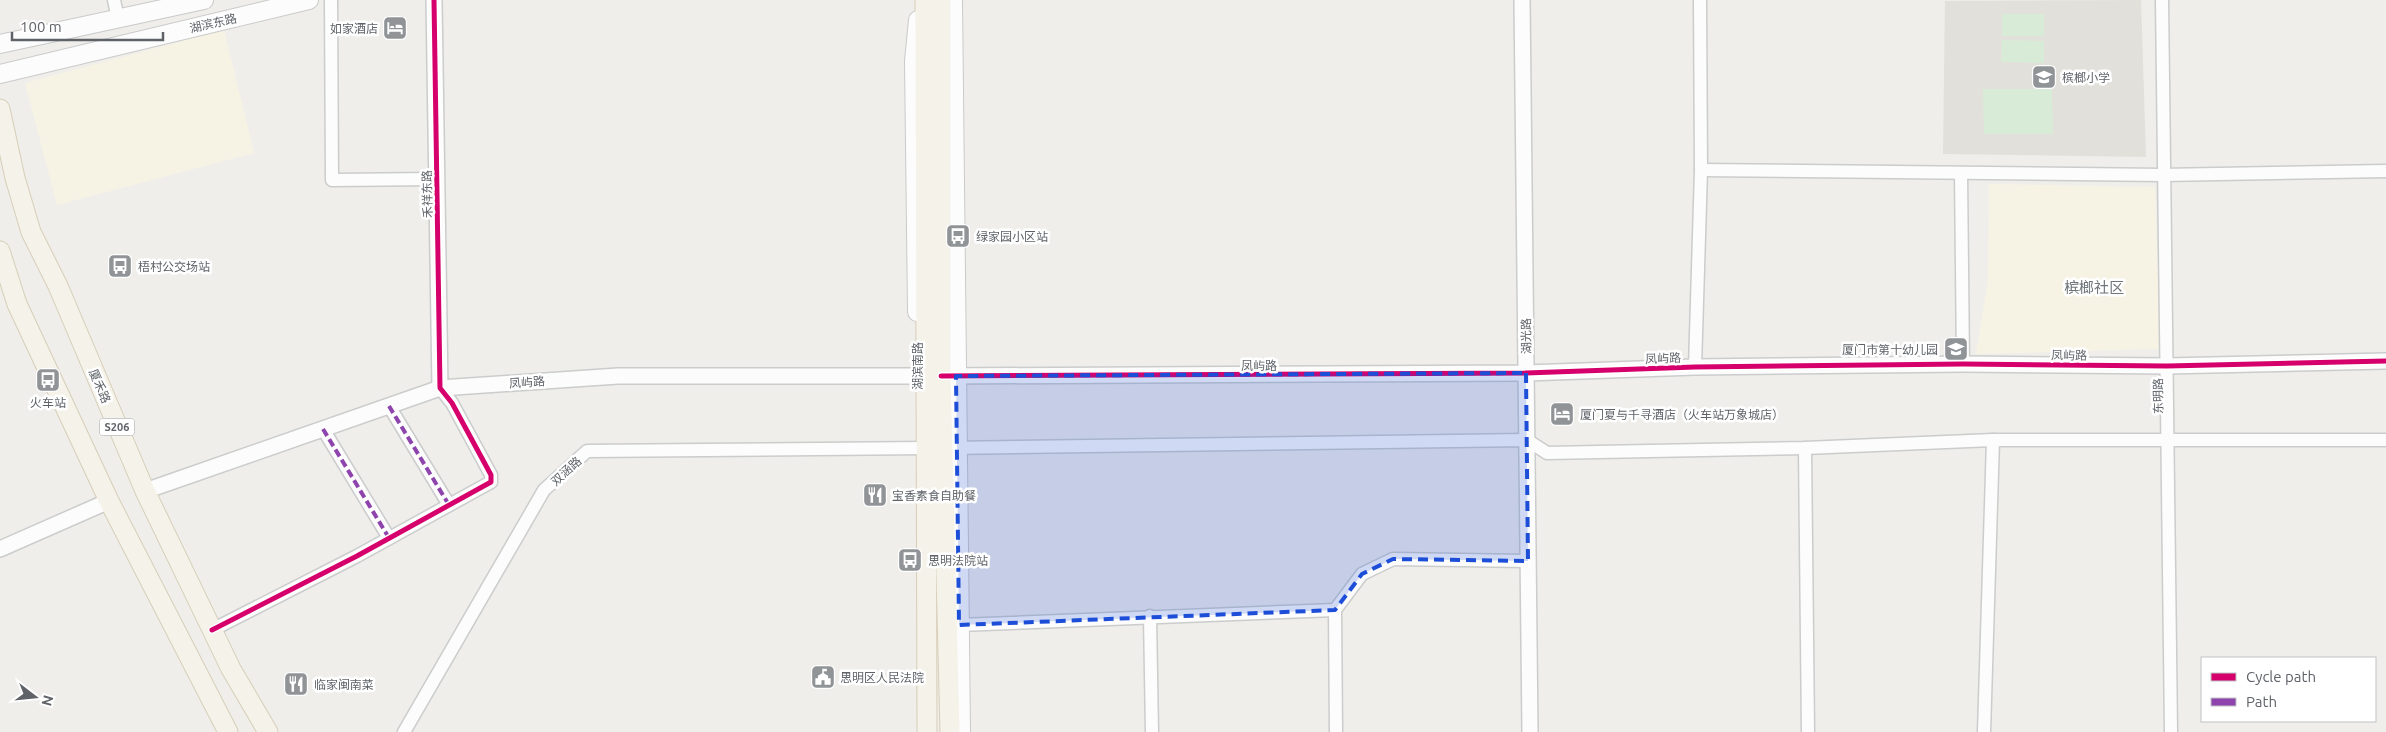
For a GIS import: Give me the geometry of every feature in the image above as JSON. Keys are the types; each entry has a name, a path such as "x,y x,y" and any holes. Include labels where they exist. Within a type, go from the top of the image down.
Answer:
{"main road":[{"name":"湖滨东路","path":"0,44 204,0"},
{"name":"湖滨东路","path":"0,74 309,0"},
{"name":"湖滨南路","path":"920,0 914,61 936,376"},
{"name":"湖滨南路","path":"925,0 937,448 950,732"},
{"name":"湖滨南路","path":"927,732 937,448 936,376 941,0"},
{"path":"936,376 953,0"},
{"name":"厦禾路","path":"0,109 14,178 31,232 58,286 145,491 231,669 268,732"},
{"path":"0,251 17,304 109,501 228,732"},
{"name":"湖滨南路","path":"920,732 937,448"},
{"path":"937,448 959,625 961,732"}],"street":[{"path":"114,0 118,19"},
{"path":"331,0 332,180 437,179"},
{"name":"禾祥东路","path":"434,0 440,388"},
{"name":"湖光路","path":"1522,0 1530,732"},
{"path":"1695,367 1701,170 1700,0"},
{"name":"东明路","path":"2162,0 2162,175 2167,366 2170,732"},
{"path":"1701,170 2162,175 2386,171"},
{"path":"1961,173 1964,364"},
{"name":"凤屿路","path":"145,491 440,388 618,376 1526,373 1695,367 1964,364 2167,366 2386,361"},
{"path":"212,630 389,538 490,482 491,475 452,403 440,388"},
{"path":"389,406 449,505"},
{"path":"324,428 389,538"},
{"path":"1526,440 1548,453 1805,448 1993,440 2386,440"},
{"name":"双涵路","path":"404,732 544,490 587,451 1526,440"},
{"path":"1984,732 1993,440"},
{"path":"1805,448 1808,732"},
{"path":"0,549 109,501"},
{"path":"1336,732 1335,610 1362,574 1393,560 1528,561"},
{"path":"959,625 1335,610"},
{"path":"1150,616 1152,732"}],"highlighted area":[{"path":"1526,373 1528,561 1393,559 1362,574 1335,610 959,625 956,376"}],"shaded area":[{"name":"槟榔小学","path":"2141,0 2146,157 1943,154 1945,1"},
{"path":"224,30 254,153 57,205 25,83"},
{"path":"1989,184 2155,187 2160,349 1976,354 1988,280"}],"green space":[{"path":"2002,14 2044,14 2044,36 2002,36"},
{"path":"2002,40 2044,41 2044,63 2001,62"},
{"path":"1983,89 2052,89 2053,134 1984,134"}],"marked path":[{"path":"389,406 449,505"},
{"path":"323,429 389,538"}],"cycle path":[{"path":"212,630 357,556 491,482 491,475 452,403 440,388 434,0"},
{"path":"941,376 1526,373 1695,367 1963,364 2167,366 2386,361"}],"place":[{"name":"如家酒店","path":"395,28"},
{"name":"槟榔小学","path":"2044,77"},
{"name":"绿家园小区站","path":"958,236"},
{"name":"梧村公交场站","path":"120,266"},
{"name":"厦门市第十幼儿园","path":"1956,349"},
{"name":"火车站","path":"48,380"},
{"name":"厦门夏与千寻酒店（火车站万象城店）","path":"1562,414"},
{"name":"宝香素食自助餐","path":"875,495"},
{"name":"思明法院站","path":"910,560"},
{"name":"思明区人民法院","path":"823,677"},
{"name":"临家闽南菜","path":"296,684"}],"district":[{"name":"槟榔社区","path":"2094,287"}]}
